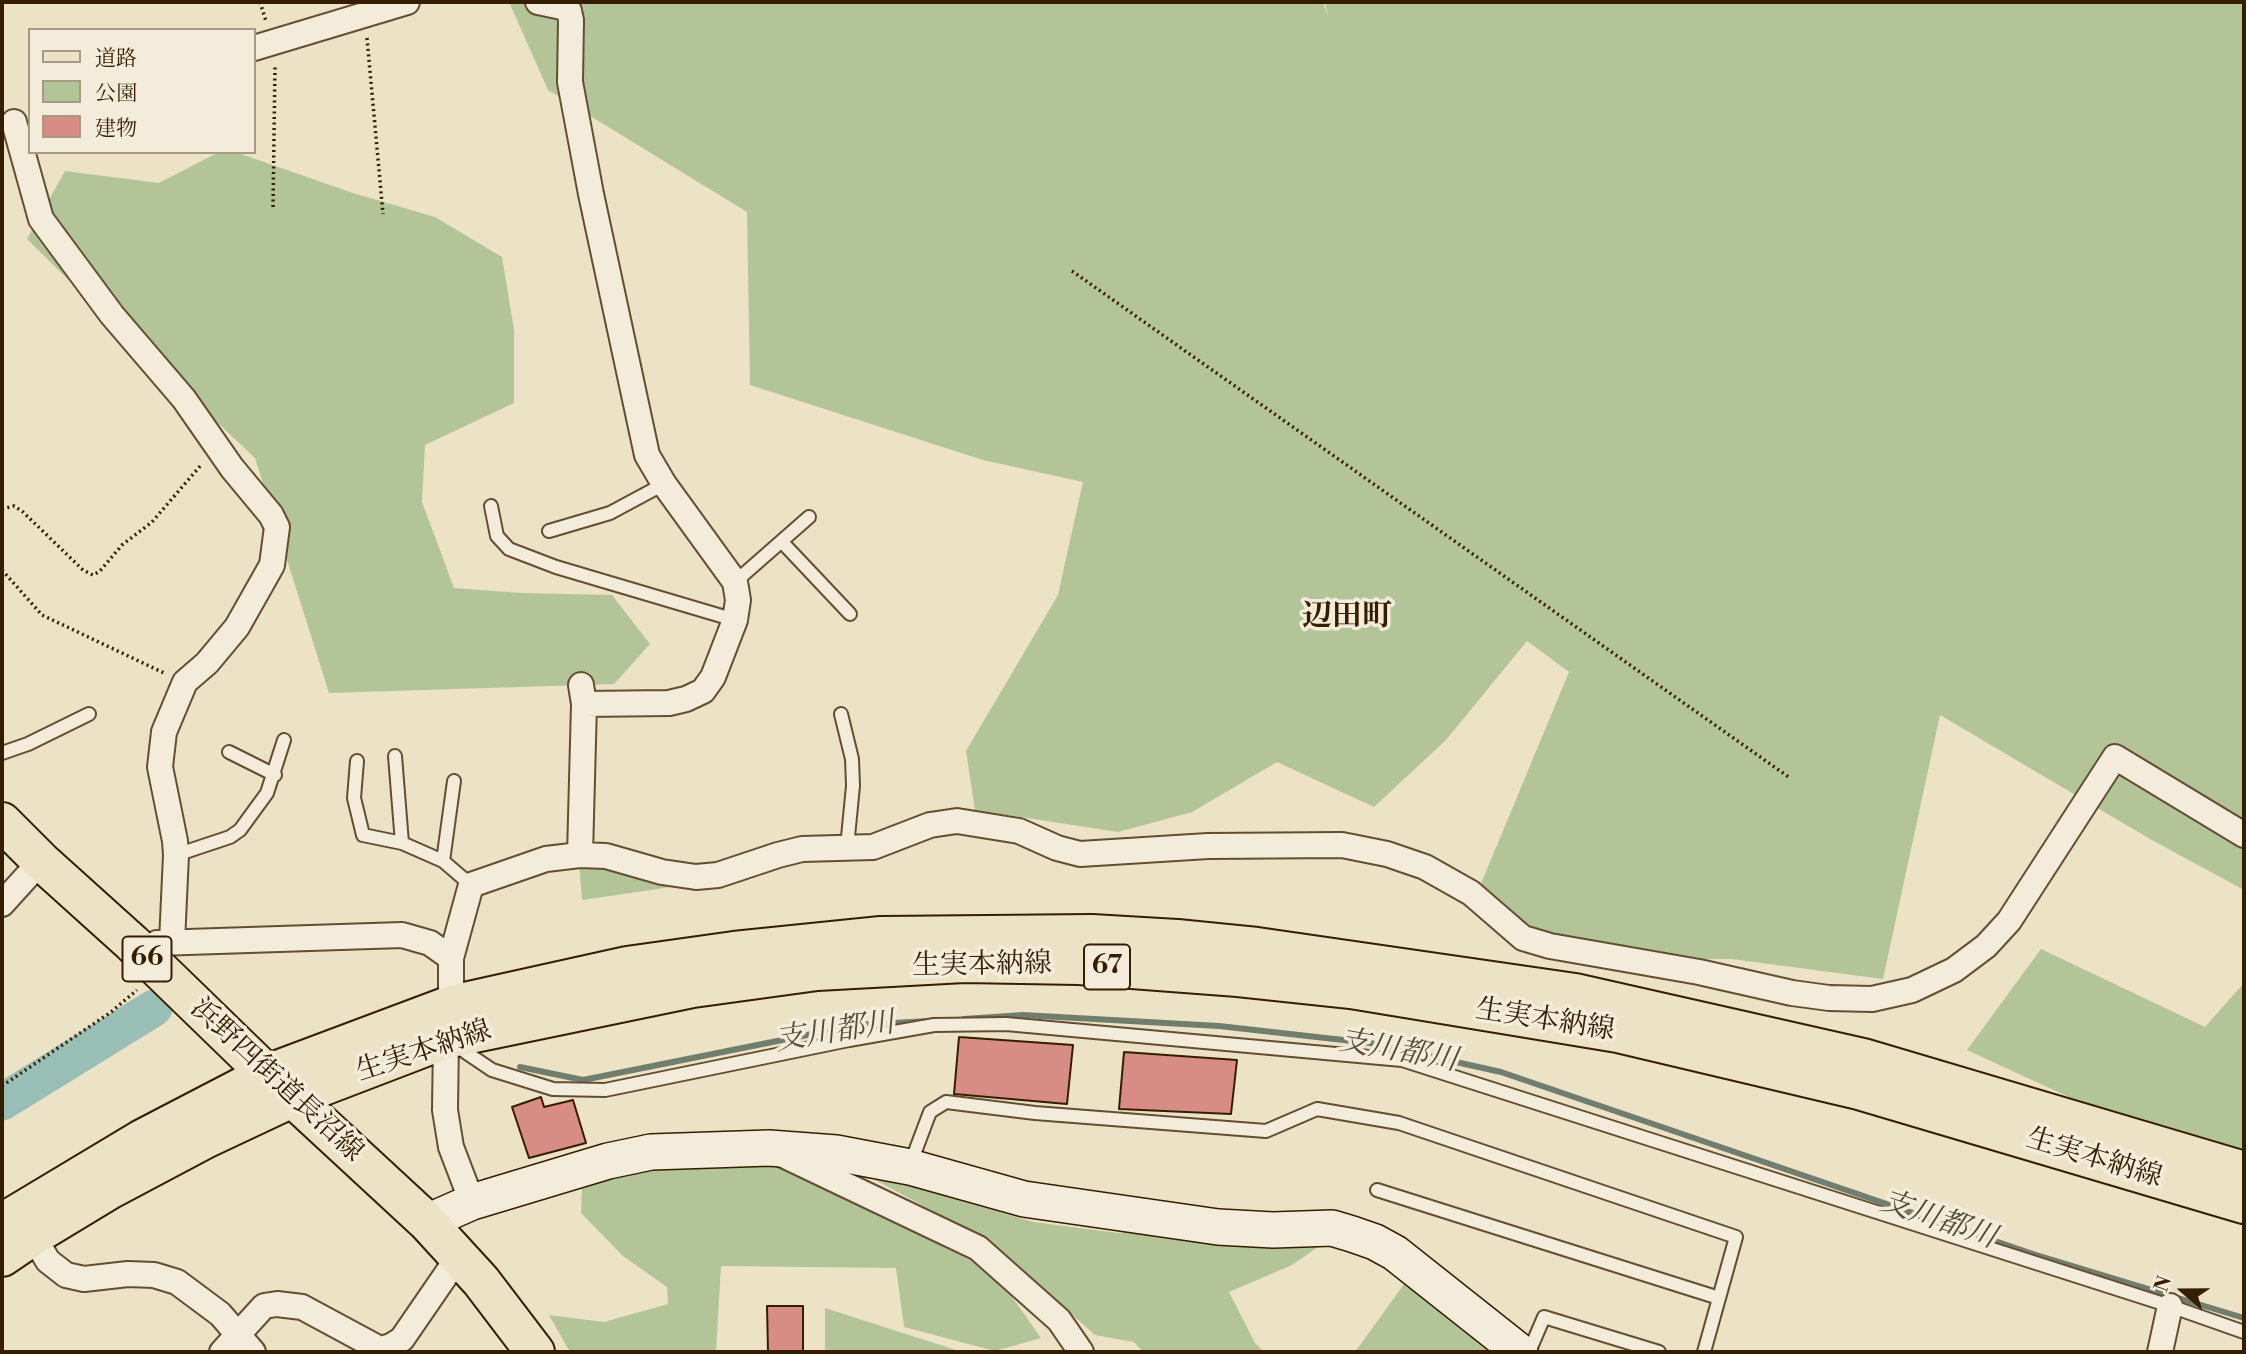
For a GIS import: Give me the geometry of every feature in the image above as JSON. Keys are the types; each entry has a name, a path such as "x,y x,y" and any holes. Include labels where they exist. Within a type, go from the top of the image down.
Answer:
{"main road":[{"name":"浜野四街道長沼線","path":"2,822 279,1086 428,1222 481,1281 535,1352"},
{"name":"生実本納線","path":"2,1257 17,1229 109,1190 207,1138 279,1086 448,1022 627,966 734,951 881,936 1092,934 1230,944 1575,993 1863,1058 2244,1171"},
{"name":"生実本納線","path":"448,1022 817,971 964,963 1053,964 1238,977 1351,989 1618,1033 1859,1090 2244,1204"}],"street":[{"path":"264,45 407,2"},
{"path":"538,2 569,11 570,82 647,455 664,484 735,582 738,600 735,620 713,677 704,691 669,703 582,694 580,855"},
{"path":"15,122 41,219 112,315 184,399 232,468 271,515 277,527 272,565 237,627 207,663 185,682 164,732 160,767 176,856 172,942"},
{"path":"472,1202 451,1146 445,1110 451,958 471,885 546,859 580,855 606,856 662,872 696,877 718,875 802,849 873,847 930,825 957,821 1018,831 1057,848 1080,854 1208,846 1342,845 1387,854 1425,867 1471,893 1523,938 1550,946 1699,972 1792,993 1829,998 1872,999 1912,990 1954,970 1986,946 2009,921 2115,757 2244,835"},
{"path":"2,904 41,861"},
{"path":"132,943 402,935 430,943 451,958"},
{"path":"769,1148 978,1248 1059,1320 1081,1352"},
{"path":"428,1222 472,1202 608,1161 651,1152 769,1148 836,1153 910,1167 1024,1199 1218,1227 1273,1230 1332,1228 1375,1242 1395,1254 1520,1352"},
{"path":"17,1229 48,1261 66,1275 85,1279 128,1274 154,1275 177,1282 220,1314 238,1347 264,1306 277,1304 302,1307 380,1349 391,1346 402,1339 459,1256"},
{"path":"2160,1352 2170,1306"}],"lane":[{"path":"549,531 610,513 664,484"},
{"path":"491,506 497,536 509,549 531,559 735,620"},
{"path":"735,582 808,517"},
{"path":"782,542 850,614"},
{"path":"2,752 28,744 89,714"},
{"path":"842,714 852,760 853,786 847,847"},
{"path":"176,856 230,837 240,830 267,793 275,775 284,740"},
{"path":"229,752 275,775"},
{"path":"395,756 402,842"},
{"path":"357,761 354,798 363,835 402,842 443,861 471,885"},
{"path":"443,861 454,781"},
{"path":"448,1022 492,1070 553,1089 605,1090 835,1042 934,1025 1006,1024 1402,1060 2244,1332"},
{"path":"910,1167 930,1112 946,1102 1035,1113 1266,1131 1317,1109 1399,1123 1736,1237 1704,1352"},
{"path":"1377,1190 1719,1298"},
{"path":"1529,1352 1544,1317 1659,1352"}],"path":[{"path":"260,2 274,207"},
{"path":"365,14 383,214"},
{"path":"1072,271 1790,778"},
{"path":"2,509 14,506 23,512 83,570 93,575 100,571 122,545 152,522 217,447"},
{"path":"2,570 42,615 185,682"},
{"path":"2,1086 111,1012 143,985"}],"green space":[{"path":"509,2 1323,2 1328,17 1325,2 2244,2 2244,890 2150,839 1940,715 1883,979 1731,959 1557,960 1480,886 1569,672 1527,641 1446,740 1374,807 1277,762 1192,812 1118,832 975,810 966,751 1058,595 1083,482 983,460 750,385 747,212 548,90"},
{"path":"215,154 241,154 353,193 435,217 502,257 514,330 514,403 425,445 422,502 454,588 612,595 650,644 614,684 329,693 255,458 27,239 65,171 159,183"},
{"path":"579,862 692,884 582,900"},
{"path":"2041,949 2205,1027 2244,983 2244,1155 2084,1104 1967,1050"},
{"path":"773,1161 995,1273 1041,1338 995,1351 904,1327 896,1268 721,1266 716,1352 570,1352 549,1315 604,1322 668,1304 667,1287 623,1256 581,1213 582,1187 655,1165 745,1167"},
{"path":"857,1170 1033,1222 1118,1233 1224,1222 1331,1238 1292,1265 1229,1292 1255,1343 1264,1352 1143,1352 1134,1342 1095,1335 990,1242"},
{"path":"1410,1276 1504,1352 1355,1352"},
{"path":"825,1308 962,1352 825,1352"}],"building":[{"path":"959,1037 1073,1045 1067,1104 954,1094"},
{"path":"1124,1052 1237,1060 1231,1114 1119,1109"},
{"path":"541,1097 544,1107 573,1100 586,1143 529,1158 512,1107"},
{"path":"767,1306 803,1306 803,1352 768,1352"}],"waterway":[{"name":"支川都川","path":"2,1102 154,1008"},
{"name":"支川都川","path":"964,1019 1023,1015 1219,1026 1370,1043 1501,1072 2033,1254 2244,1318"},
{"name":"支川都川","path":"520,1067 583,1080 857,1025 929,1021"}],"district":[{"name":"辺田町","path":"1347,618"}]}
